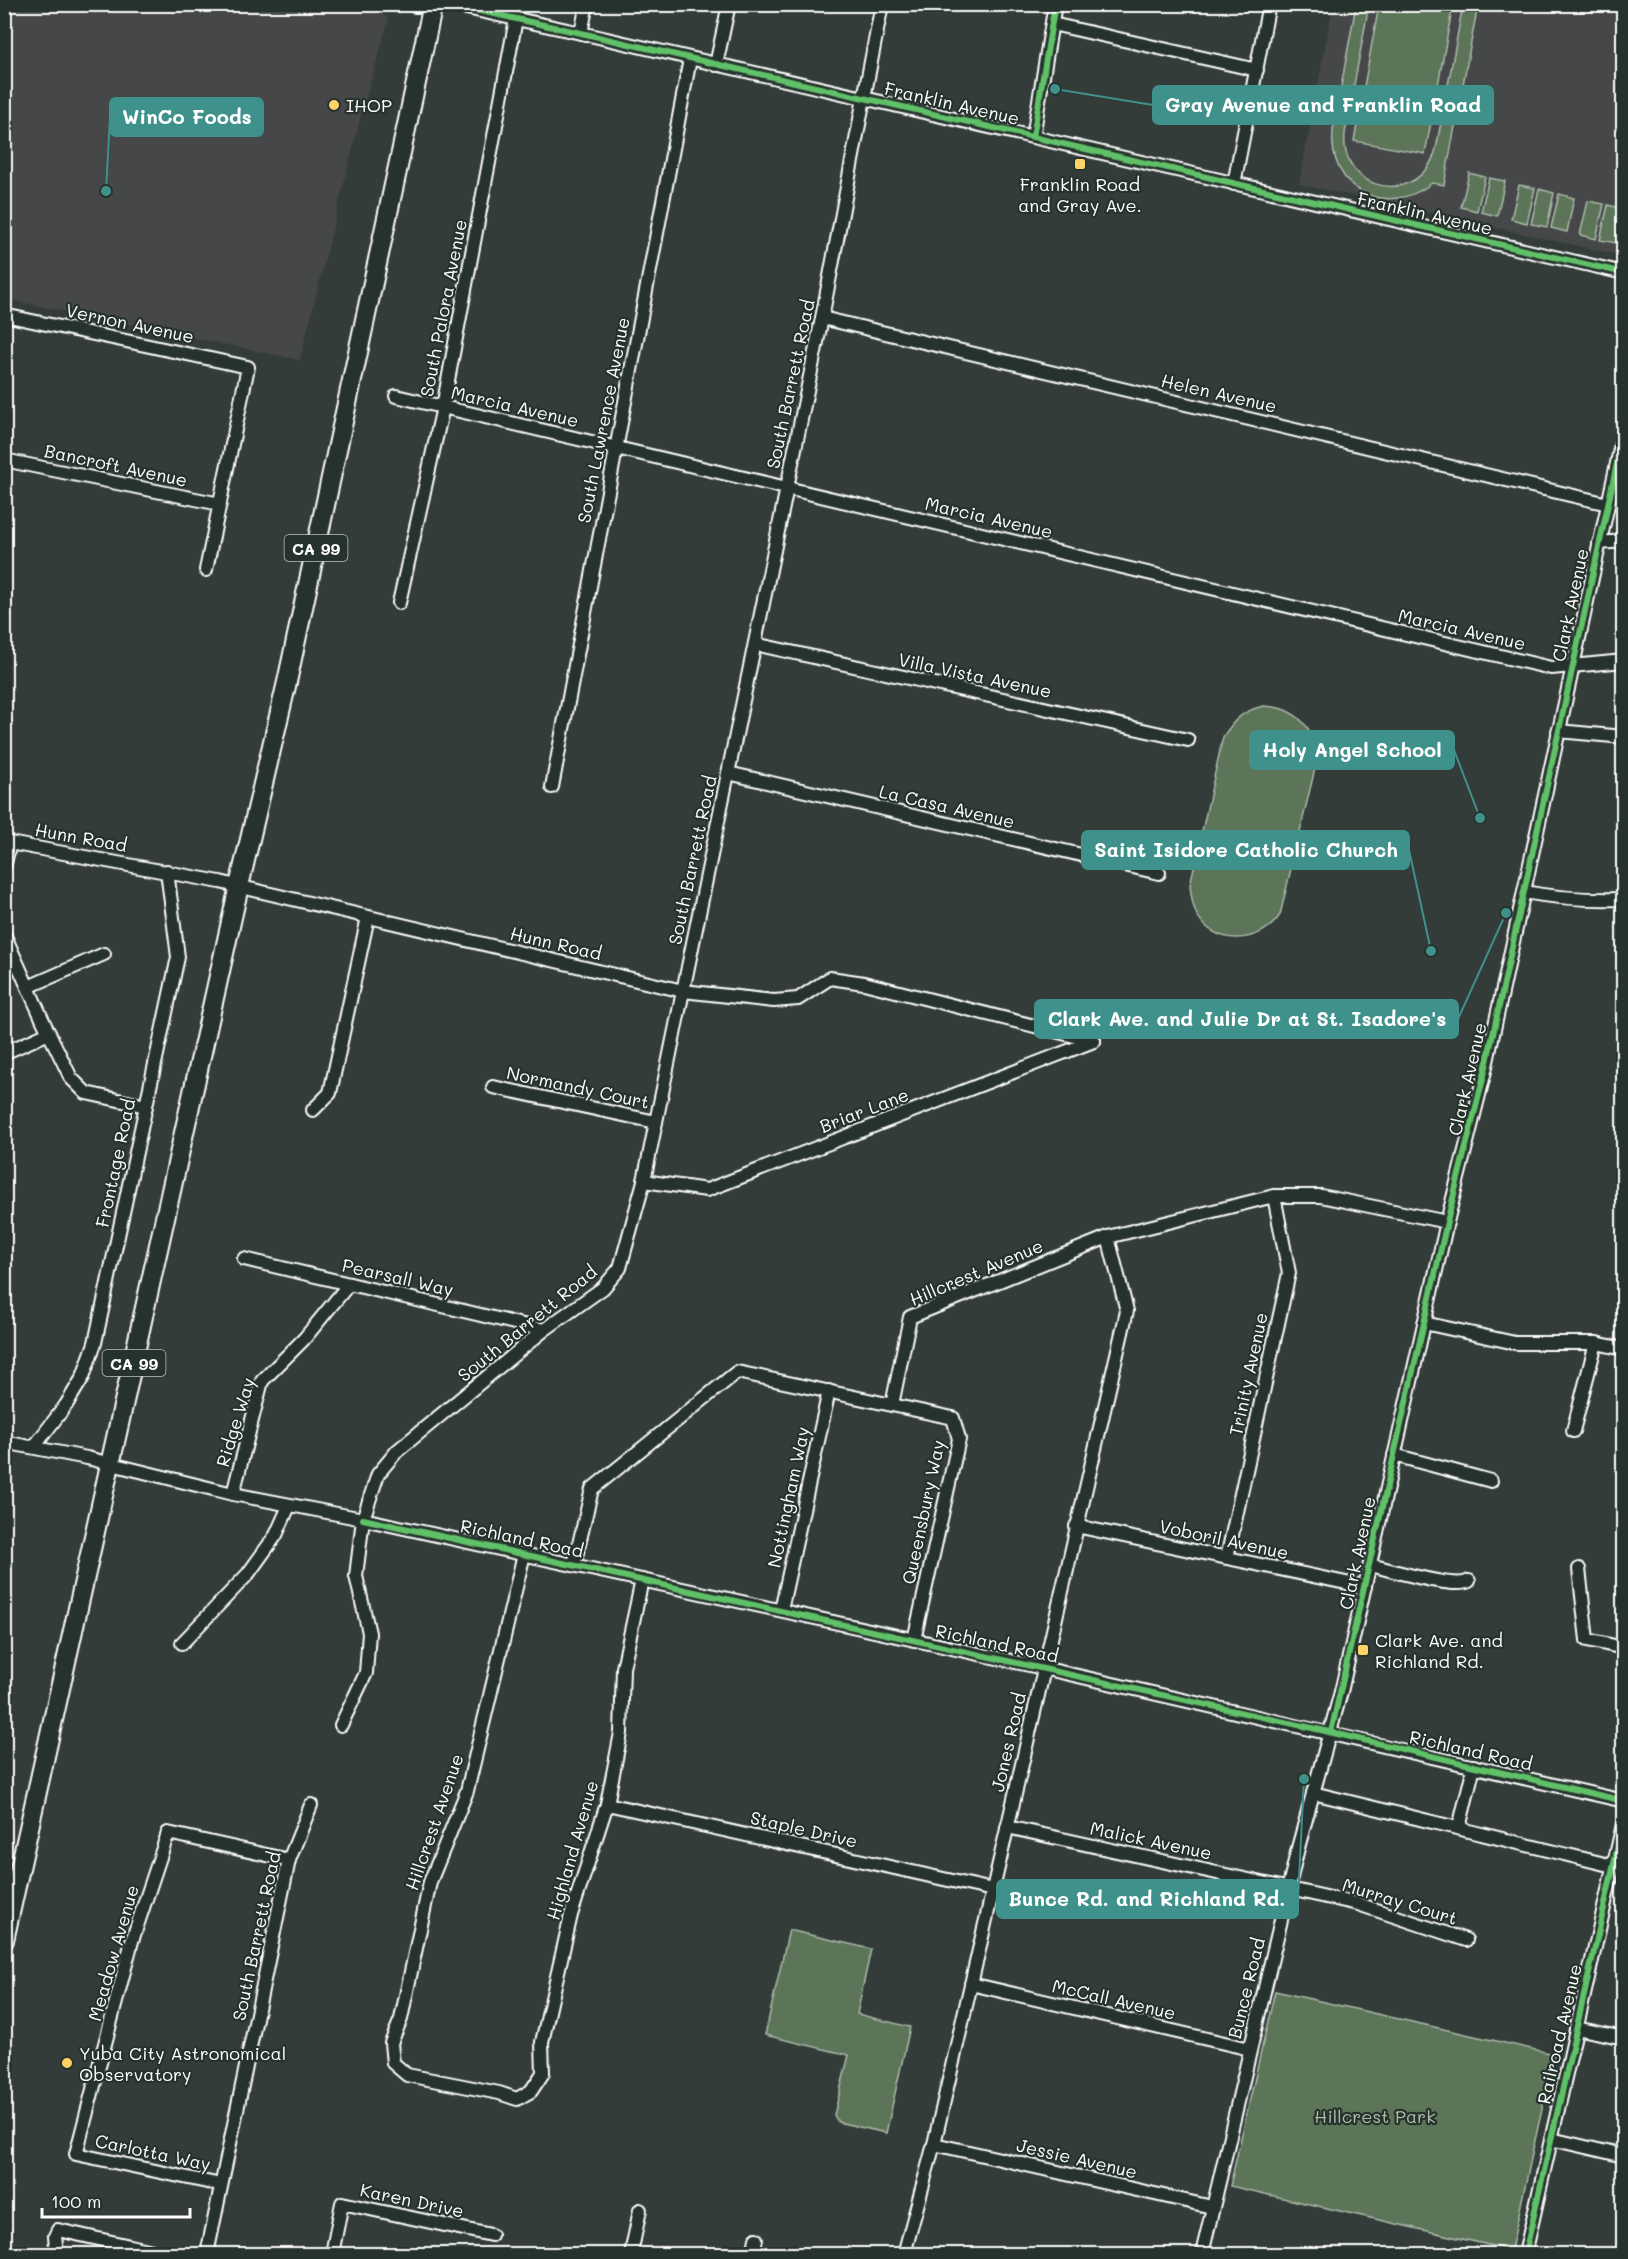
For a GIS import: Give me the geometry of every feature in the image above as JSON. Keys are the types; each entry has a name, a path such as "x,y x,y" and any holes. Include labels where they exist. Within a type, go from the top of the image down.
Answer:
{"highway":[{"name":"CA 99","path":"4,1940 286,682 434,4"}],"main road":[{"path":"415,4 426,4"}],"street":[{"name":"Franklin Avenue","path":"448,4 1033,136 1623,273"},
{"path":"581,33 587,4"},
{"path":"717,65 729,4"},
{"name":"South Barrett Road","path":"341,1725 366,1673 369,1633 356,1576 363,1519 378,1474 397,1451 544,1330 603,1288 621,1268 644,1180 755,644 822,318 882,4"},
{"path":"1033,136 1055,4"},
{"path":"1234,184 1269,4"},
{"name":"South Palora Avenue","path":"399,603 443,407 516,19"},
{"path":"1052,24 1257,70"},
{"name":"South Lawrence Avenue","path":"552,787 690,59"},
{"name":"Vernon Avenue","path":"4,315 248,367 220,504"},
{"name":"Helen Avenue","path":"822,318 1608,504"},
{"name":"Marcia Avenue","path":"396,396 1540,666 1555,669 1623,661"},
{"name":"Clark Avenue","path":"1331,1732 1447,1222 1485,1071 1623,431"},
{"name":"Bancroft Avenue","path":"4,460 220,504"},
{"path":"206,570 220,504"},
{"path":"1599,543 1623,541"},
{"name":"Villa Vista Avenue","path":"755,644 1188,740"},
{"path":"1558,731 1623,737"},
{"name":"La Casa Avenue","path":"728,773 1159,873"},
{"name":"Hunn Road","path":"7,842 239,886 683,991 774,1001 790,1000 798,999 830,978 864,983 1094,1041"},
{"path":"4,867 7,842"},
{"name":"Frontage Road","path":"34,1446 66,1405 83,1377 95,1343 178,957 167,871"},
{"path":"1524,892 1591,900 1623,900"},
{"path":"313,1110 330,1093 368,917"},
{"path":"4,934 71,1078 86,1093 146,1106"},
{"path":"28,987 104,954"},
{"path":"4,1053 49,1033"},
{"name":"Briar Lane","path":"644,1180 707,1190 1094,1041"},
{"name":"Normandy Court","path":"493,1087 656,1122"},
{"name":"Hillcrest Avenue","path":"892,1405 910,1317 1108,1237 1274,1196 1321,1196 1447,1222"},
{"name":"Trinity Avenue","path":"1227,1558 1289,1273 1274,1196"},
{"name":"Jones Road","path":"904,2254 934,2144 1126,1311 1108,1237"},
{"name":"Pearsall Way","path":"244,1259 544,1330"},
{"name":"Ridge Way","path":"233,1494 262,1381 304,1339 350,1284"},
{"path":"1424,1323 1515,1344 1596,1343 1623,1349"},
{"path":"1573,1431 1596,1343"},
{"path":"574,1565 592,1489 737,1372 892,1405"},
{"name":"Nottingham Way","path":"781,1610 829,1391"},
{"name":"Queensbury Way","path":"892,1405 953,1418 959,1439 914,1640"},
{"name":"Richland Road","path":"4,1442 34,1446 233,1494 363,1519 1043,1668 1331,1732 1623,1801"},
{"path":"1394,1455 1491,1480"},
{"path":"182,1643 248,1574 276,1535 289,1506"},
{"name":"Voboril Avenue","path":"1076,1526 1365,1587"},
{"name":"Hillcrest Avenue","path":"524,1554 467,1791 430,1882 400,2019 391,2043 393,2063 407,2075 499,2093 517,2099 531,2091"},
{"path":"1370,1565 1449,1584 1465,1584 1469,1581"},
{"path":"1579,1569 1587,1640 1623,1648"},
{"name":"Highland Avenue","path":"531,2091 543,2073 542,2042 571,1915 607,1804 621,1732 623,1668 642,1580"},
{"name":"Bunce Road","path":"1202,2254 1288,1889 1331,1732"},
{"path":"1459,1828 1474,1766"},
{"path":"1313,1793 1613,1866"},
{"name":"South Barrett Road","path":"207,2254 289,1860 311,1804"},
{"name":"Staple Drive","path":"607,1804 993,1890"},
{"name":"Railroad Avenue","path":"1525,2254 1623,1820"},
{"name":"Malick Avenue","path":"1007,1827 1288,1889"},
{"name":"Meadow Avenue","path":"76,2154 132,1941 168,1833 289,1860"},
{"name":"Murray Court","path":"1288,1889 1376,1909 1466,1940"},
{"name":"McCall Avenue","path":"971,1984 1250,2049"},
{"path":"1576,2028 1623,2038"},
{"path":"1551,2139 1623,2156"},
{"name":"Jessie Avenue","path":"934,2144 1212,2207"},
{"name":"Carlotta Way","path":"76,2154 221,2185"},
{"name":"Karen Drive","path":"332,2254 342,2203 491,2235"},
{"path":"631,2254 640,2210"},
{"path":"57,2254 55,2236 58,2230 166,2254"},
{"path":"753,2254 756,2238"}],"shaded area":[{"path":"340,4 383,14 389,20 363,107 300,360 5,299 5,5"},
{"path":"1333,5 1623,5 1623,256 1299,184"}],"green space":[{"path":"1356,5 1369,5 1345,133 1347,153 1354,169 1367,180 1382,186 1399,186 1414,180 1427,168 1436,149 1463,5 1478,5 1444,185 1432,183 1414,194 1396,198 1379,198 1363,192 1350,183 1339,169 1334,151 1333,130"},
{"path":"1379,5 1453,5 1425,154 1354,141"},
{"path":"1469,173 1485,177 1477,211 1461,207"},
{"path":"1489,178 1505,181 1497,216 1481,212"},
{"path":"1519,185 1535,188 1527,223 1511,219"},
{"path":"1539,189 1554,193 1547,227 1531,224"},
{"path":"1559,194 1574,198 1567,232 1551,228"},
{"path":"1588,201 1604,204 1596,239 1580,235"},
{"path":"1608,205 1623,209 1616,243 1600,240"},
{"path":"1264,706 1286,710 1302,722 1313,739 1317,760 1280,915 1261,932 1249,937 1237,938 1213,932 1204,924 1196,913 1190,885 1223,737 1240,717 1250,710"},
{"path":"789,1930 871,1949 857,2014 910,2027 886,2133 838,2122 834,2115 849,2055 765,2035"},
{"name":"Hillcrest Park","path":"1275,1991 1554,2054 1511,2250 1230,2186"}],"cycle path":[{"path":"448,4 1624,273"},
{"path":"1033,137 1055,4"},
{"path":"1331,1732 1447,1222 1485,1071 1624,431"},
{"path":"363,1519 1312,1728 1624,1801"},
{"path":"1525,2254 1624,1820"}],"place":[{"name":"Gray Avenue and Franklin Road","path":"1055,89"},
{"name":"IHOP","path":"334,105"},
{"name":"Franklin Road and Gray Ave.","path":"1080,164"},
{"name":"WinCo Foods","path":"106,191"},
{"name":"Holy Angel School","path":"1480,818"},
{"name":"Clark Ave. and Julie Dr at St. Isadore's","path":"1506,913"},
{"name":"Saint Isidore Catholic Church","path":"1431,951"},
{"name":"Clark Ave. and Richland Rd.","path":"1363,1650"},
{"name":"Bunce Rd. and Richland Rd.","path":"1304,1779"},
{"name":"Yuba City Astronomical Observatory","path":"67,2063"}]}
